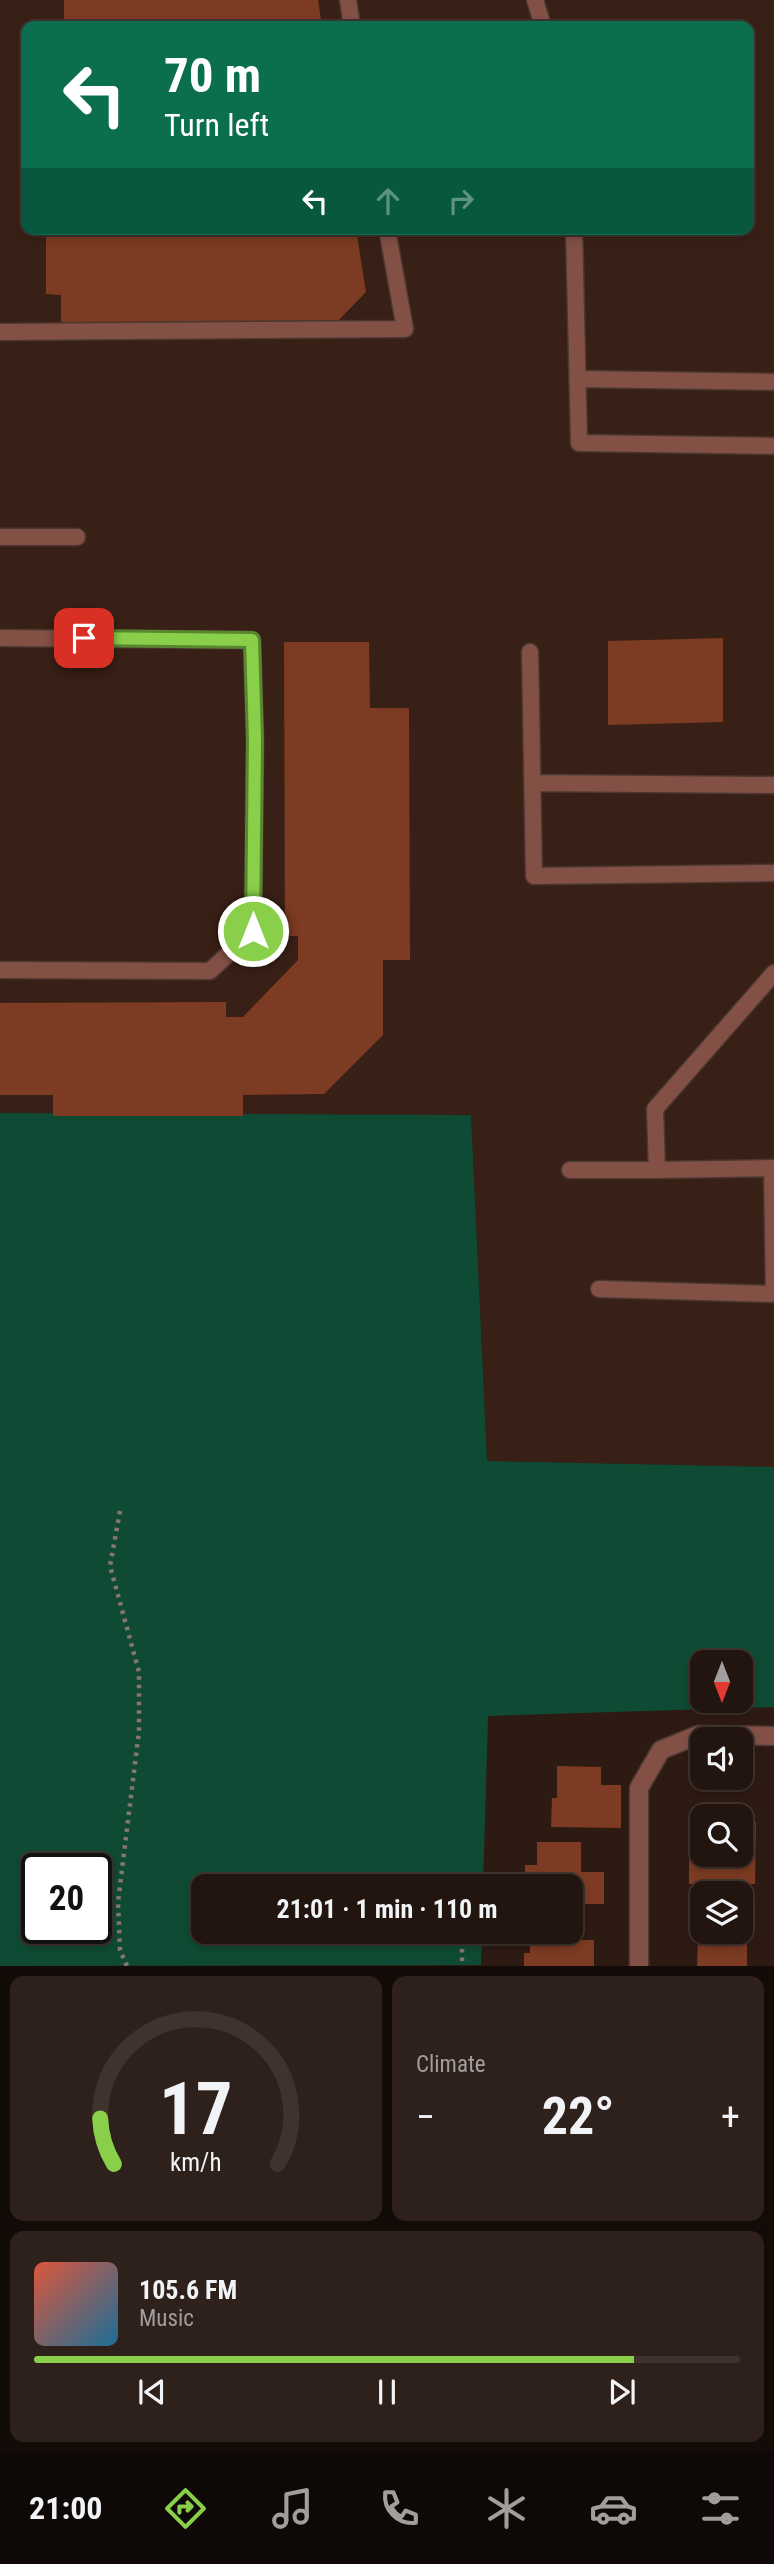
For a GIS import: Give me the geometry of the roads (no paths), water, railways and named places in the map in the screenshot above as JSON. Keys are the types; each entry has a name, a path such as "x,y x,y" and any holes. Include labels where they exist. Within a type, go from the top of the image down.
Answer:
{"street":[{"path":"639,1965 639,1788 661,1750 698,1735 774,1736"}],"lane":[{"path":"348,0 351,21"},
{"path":"536,0 542,21"},
{"path":"0,331 404,329 388,235"},
{"path":"574,235 579,443 774,446"},
{"path":"579,379 774,382"},
{"path":"0,537 77,537"},
{"path":"0,638 252,640 255,739 253,931 219,963 210,971 0,970"},
{"path":"530,652 534,876 774,873"},
{"path":"532,783 774,785"},
{"path":"657,1170 655,1109 774,973"},
{"path":"570,1170 772,1168 774,1294 599,1289"}]}
